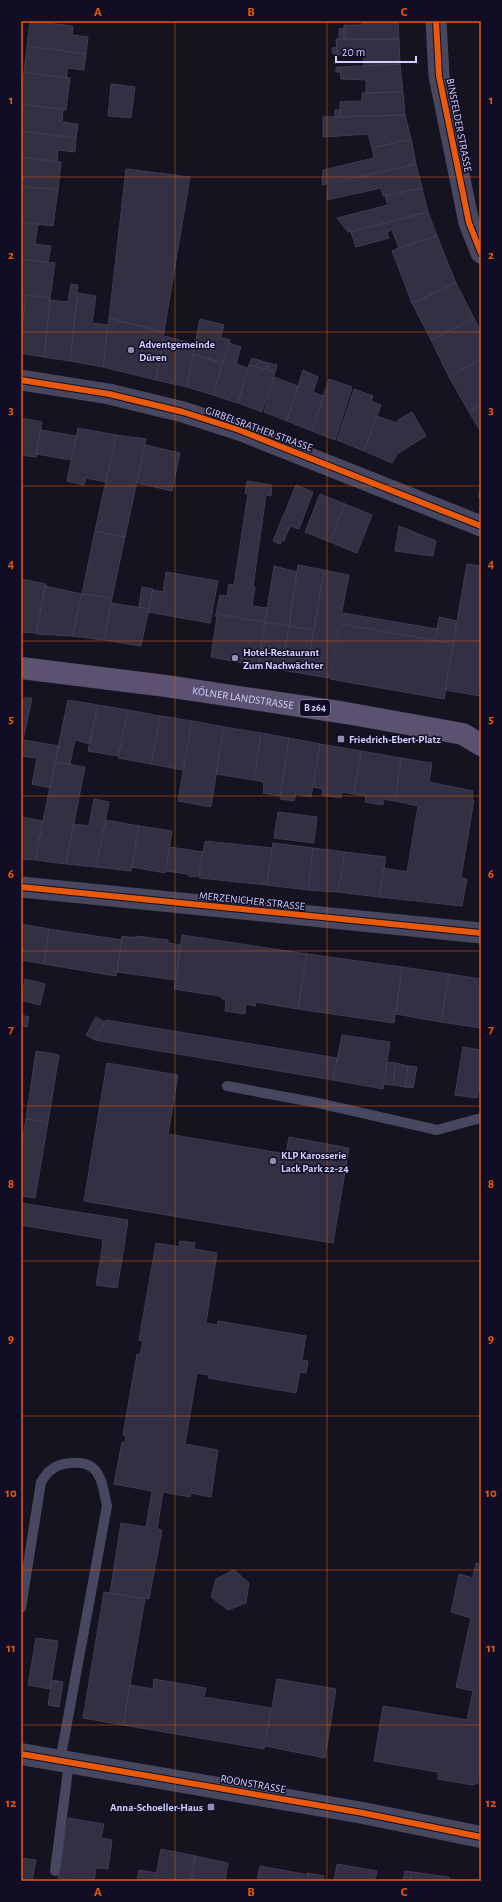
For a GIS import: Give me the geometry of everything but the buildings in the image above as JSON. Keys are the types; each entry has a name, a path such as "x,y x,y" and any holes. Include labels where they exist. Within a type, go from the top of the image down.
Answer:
{"main road":[{"name":"KÖLNER LANDSTRASSE","path":"21,668 166,686 346,713 475,737"}],"street":[{"name":"BINSFELDER STRASSE","path":"436,21 439,76 469,223 481,253"},
{"name":"GIRBELSRATHER STRASSE","path":"21,380 109,394 183,412 239,430 481,526"},
{"name":"MERZENICHER STRASSE","path":"21,887 480,933"},
{"name":"ROONSTRASSE","path":"21,1754 363,1813 481,1837"}],"lane":[{"path":"227,1086 318,1103 437,1130 481,1118"},
{"path":"21,1608 41,1482 50,1470 63,1463 88,1464 94,1469 101,1481 107,1506 64,1761 55,1871"}],"cycle path":[{"path":"436,21 439,76 469,223 481,253"},
{"path":"21,380 109,394 183,412 239,430 481,526"},
{"path":"21,887 481,933"},
{"path":"21,1754 363,1813 481,1837"}],"place":[{"name":"Adventgemeinde Düren","path":"131,350"},
{"name":"Hotel-Restaurant Zum Nachwächter","path":"235,658"},
{"name":"Friedrich-Ebert-Platz","path":"341,739"},
{"name":"KLP Karosserie Lack Park 22-24","path":"273,1161"},
{"name":"Anna-Schoeller-Haus","path":"211,1807"}]}
